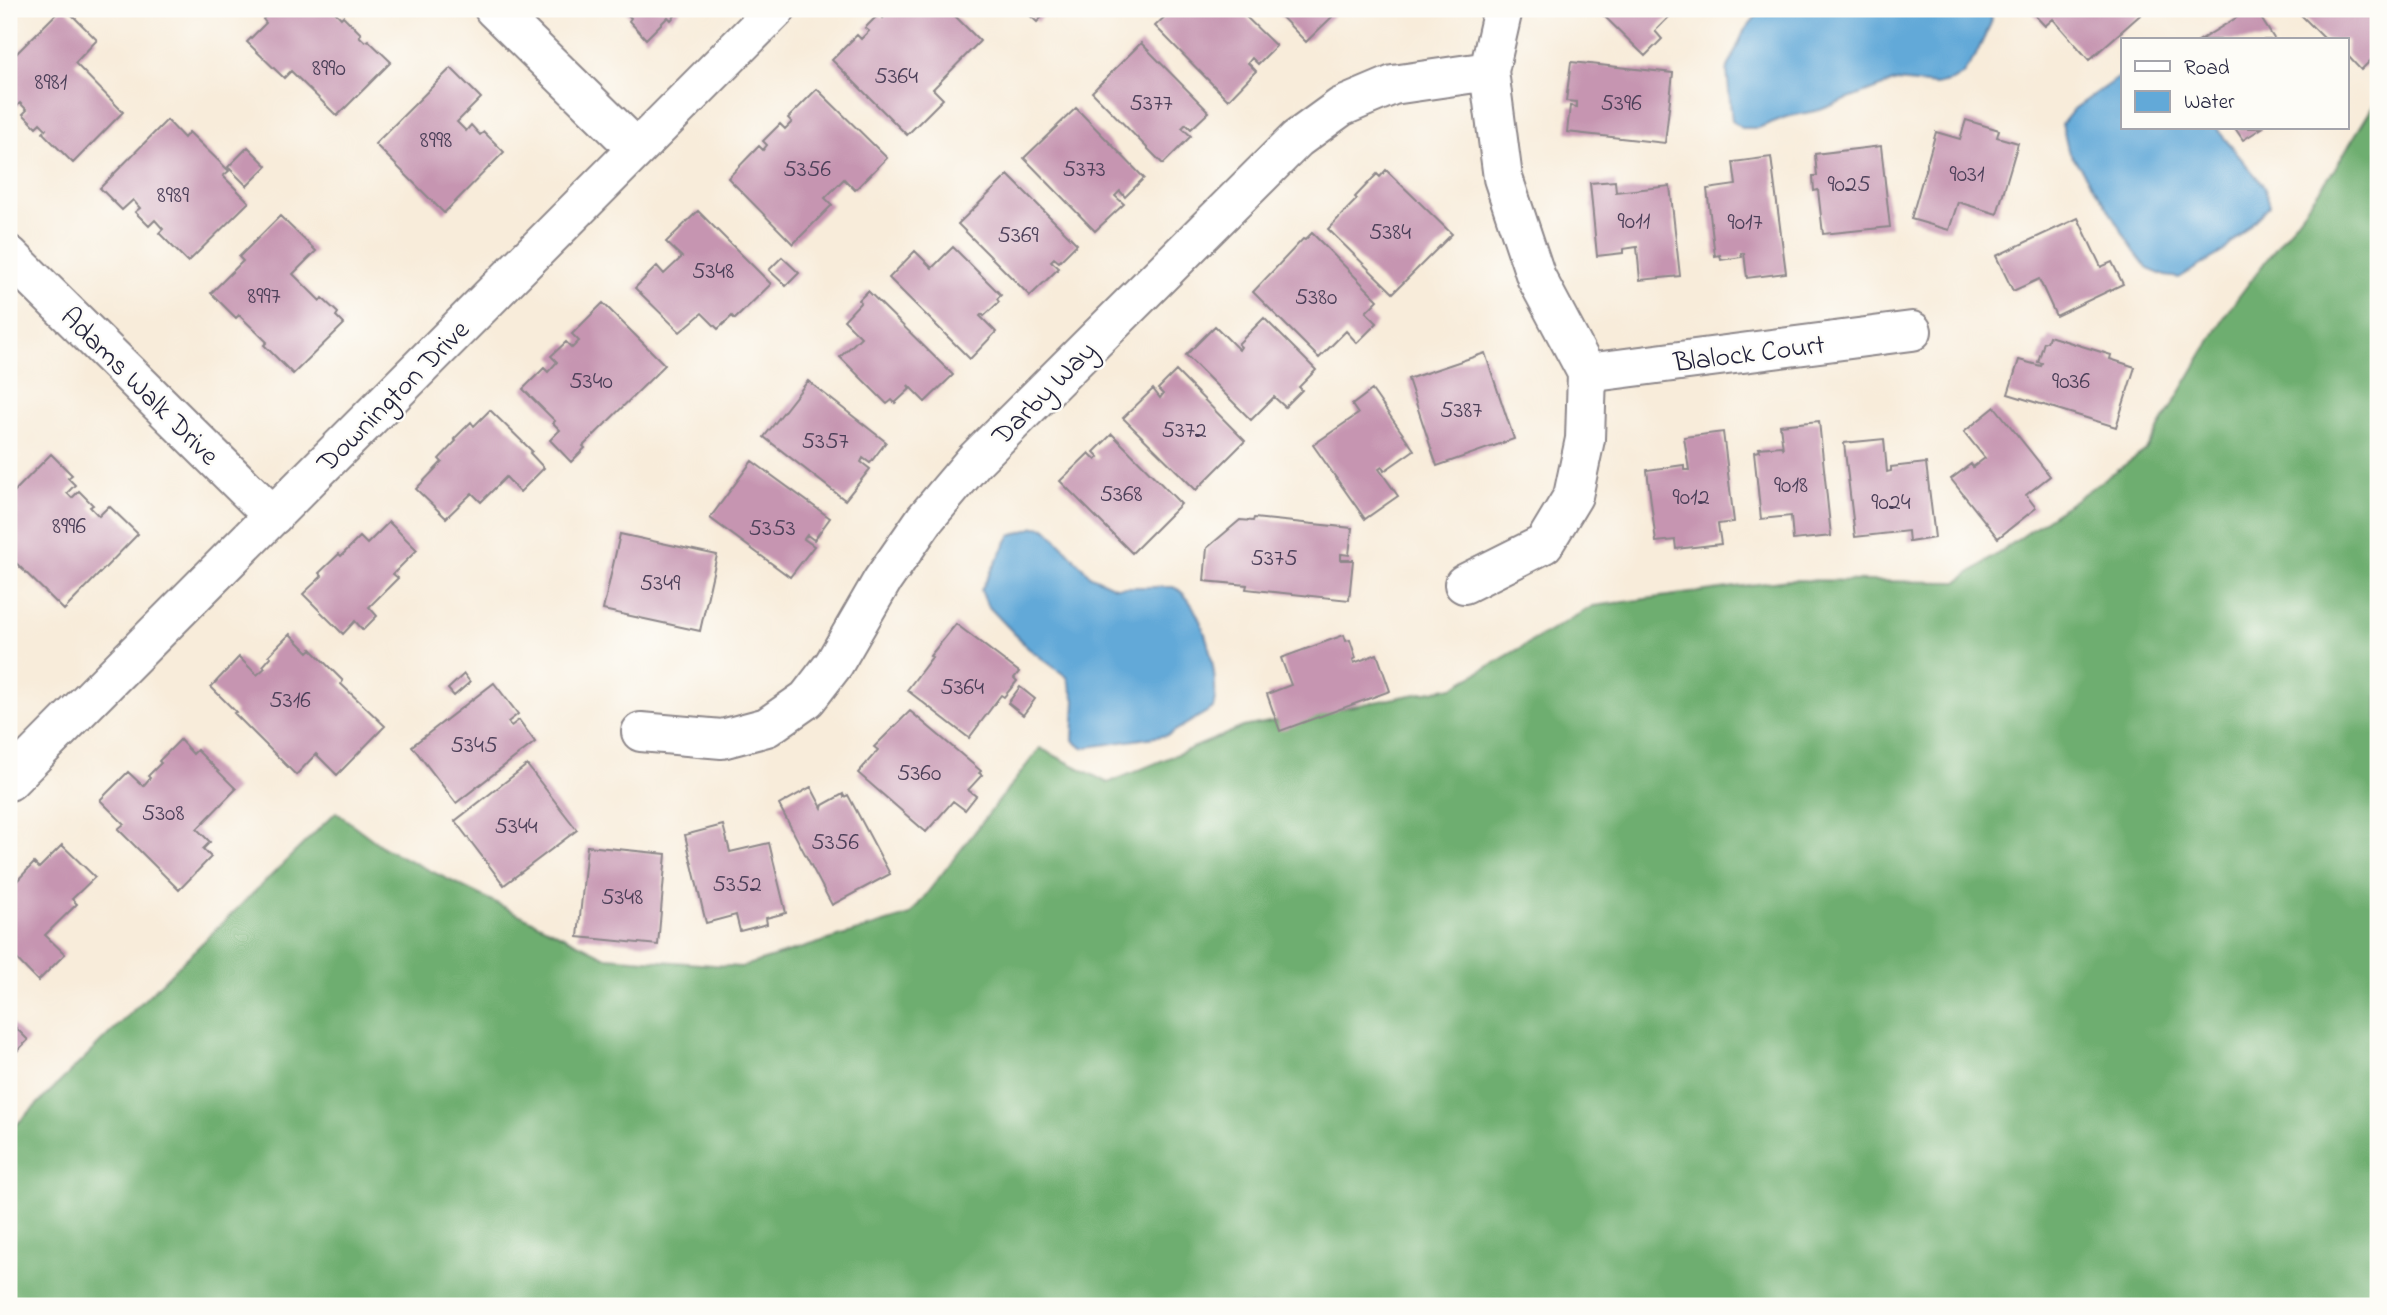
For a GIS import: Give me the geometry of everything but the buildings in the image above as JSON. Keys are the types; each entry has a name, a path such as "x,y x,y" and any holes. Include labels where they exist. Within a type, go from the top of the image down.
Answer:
{"street":[{"path":"494,9 636,148"},
{"name":"Downington Drive","path":"9,780 776,9"},
{"path":"1464,584 1544,544 1573,496 1585,439 1587,373 1536,277 1503,178 1489,71 1503,9"},
{"name":"Darby Way","path":"641,732 722,739 767,727 807,699 834,664 882,581 925,519 974,461 1297,139 1341,107 1393,85 1489,71"},
{"name":"Adams Walk Drive","path":"9,255 273,516"},
{"name":"Blalock Court","path":"1587,373 1912,331"}],"green space":[{"path":"2378,98 2378,1306 9,1306 9,1132 336,812 384,848 606,957 741,967 910,915 1040,748 1108,783 1243,727 1453,687 1593,606 1788,580 1957,582 2146,450 2228,311 2332,173"}],"water":[{"path":"1762,9 1990,9 1991,23 1975,57 1962,75 1952,81 1936,85 1896,81 1820,110 1786,117 1758,128 1741,128 1732,121 1727,70 1744,31"},
{"path":"2121,75 2121,130 2218,130 2264,186 2270,205 2224,251 2179,278 2148,269 2068,150 2062,124 2074,109"},
{"path":"1035,527 1046,528 1091,576 1115,587 1173,587 1183,594 1193,606 1201,623 1212,660 1215,679 1213,708 1168,735 1082,748 1073,740 1075,700 1067,677 1028,648 987,605 981,590 1010,536"}]}
